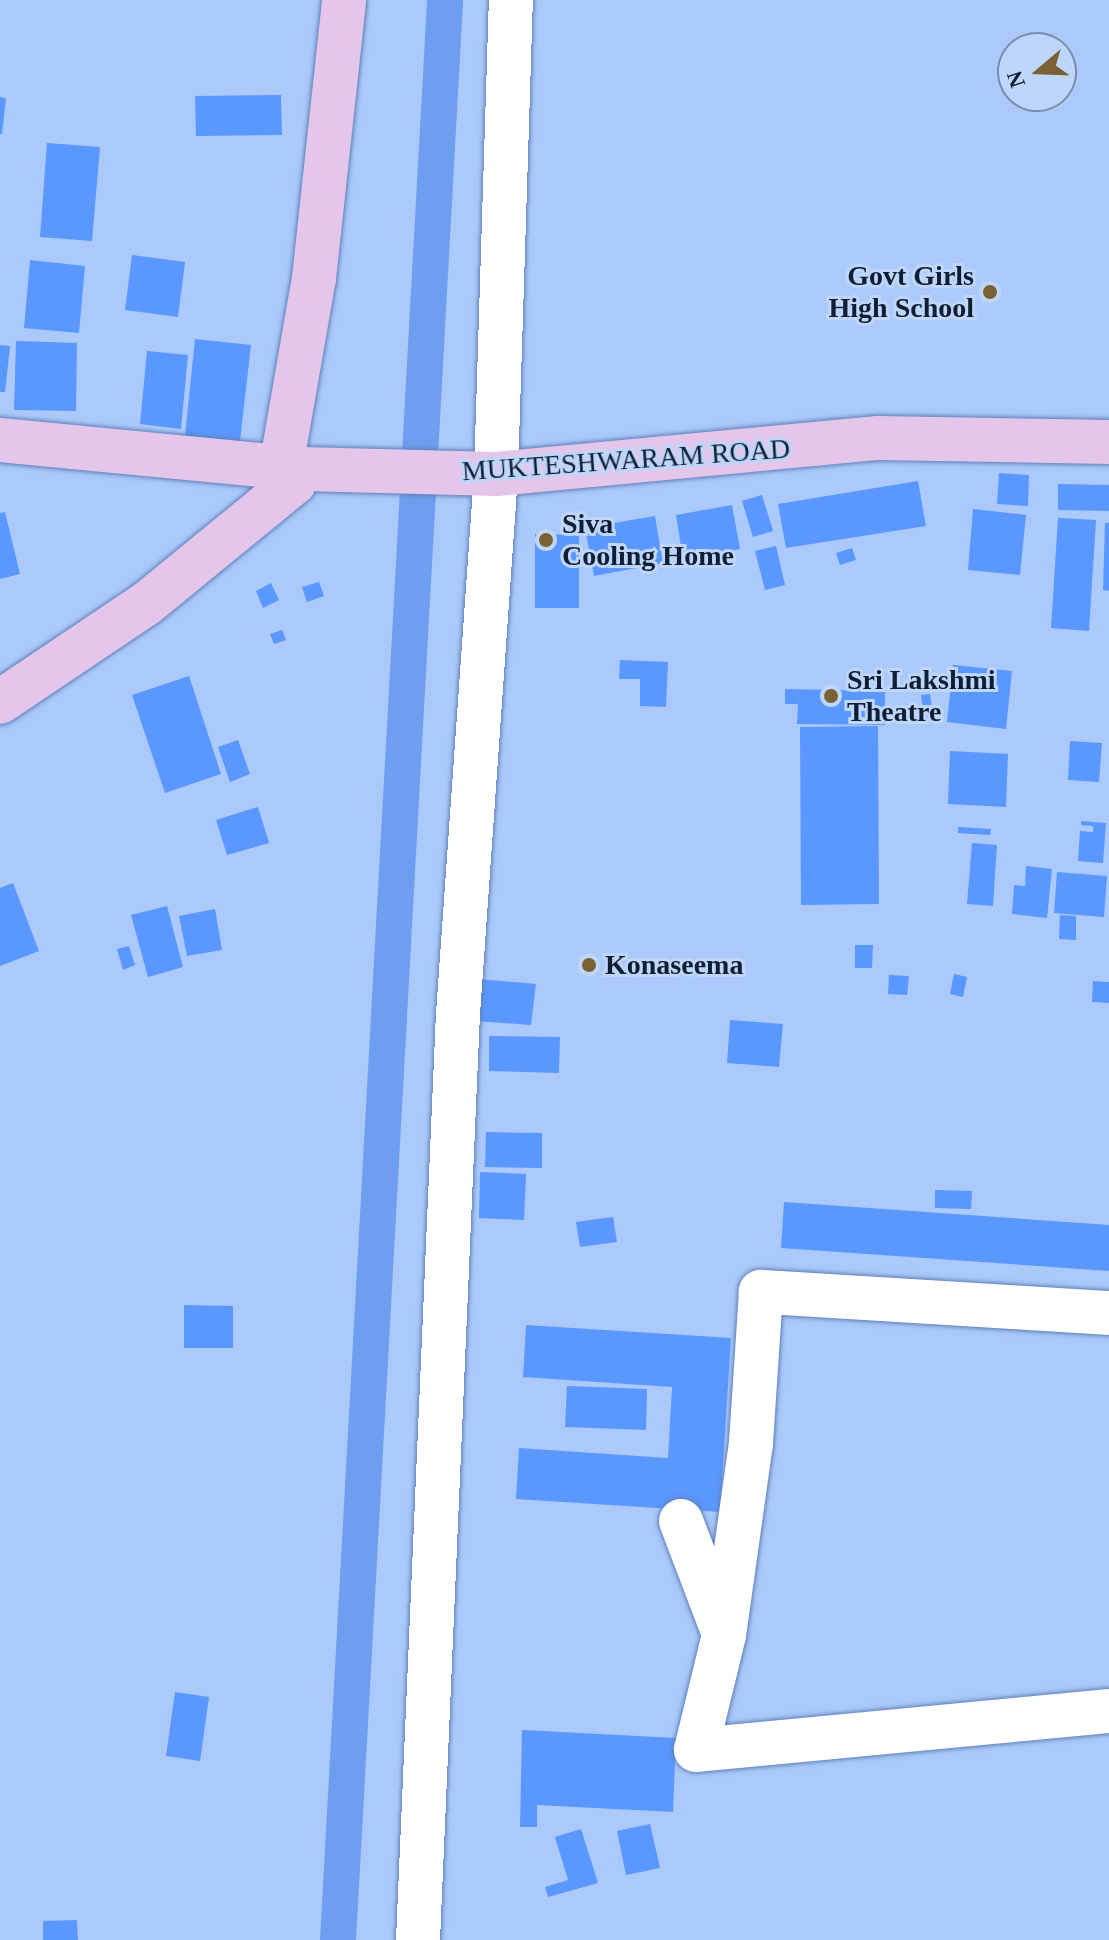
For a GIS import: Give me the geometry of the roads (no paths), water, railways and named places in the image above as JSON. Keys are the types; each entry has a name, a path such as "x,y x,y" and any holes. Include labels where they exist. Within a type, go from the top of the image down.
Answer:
{"main road":[{"path":"0,702 146,604 294,483 300,468 314,278 344,0"},
{"name":"MUKTESHWARAM ROAD","path":"0,440 300,468 481,473 878,438 1109,442"}],"street":[{"path":"418,1940 481,473 511,0"},
{"path":"1109,1313 761,1292 751,1443 724,1635 696,1750 1109,1711"},
{"path":"681,1521 724,1635"}],"waterway":[{"path":"338,1940 445,0"}],"place":[{"name":"Govt Girls High School","path":"990,292"},
{"name":"Siva Cooling Home","path":"546,540"},
{"name":"Sri Lakshmi Theatre","path":"831,696"},
{"name":"Konaseema","path":"589,965"}]}
